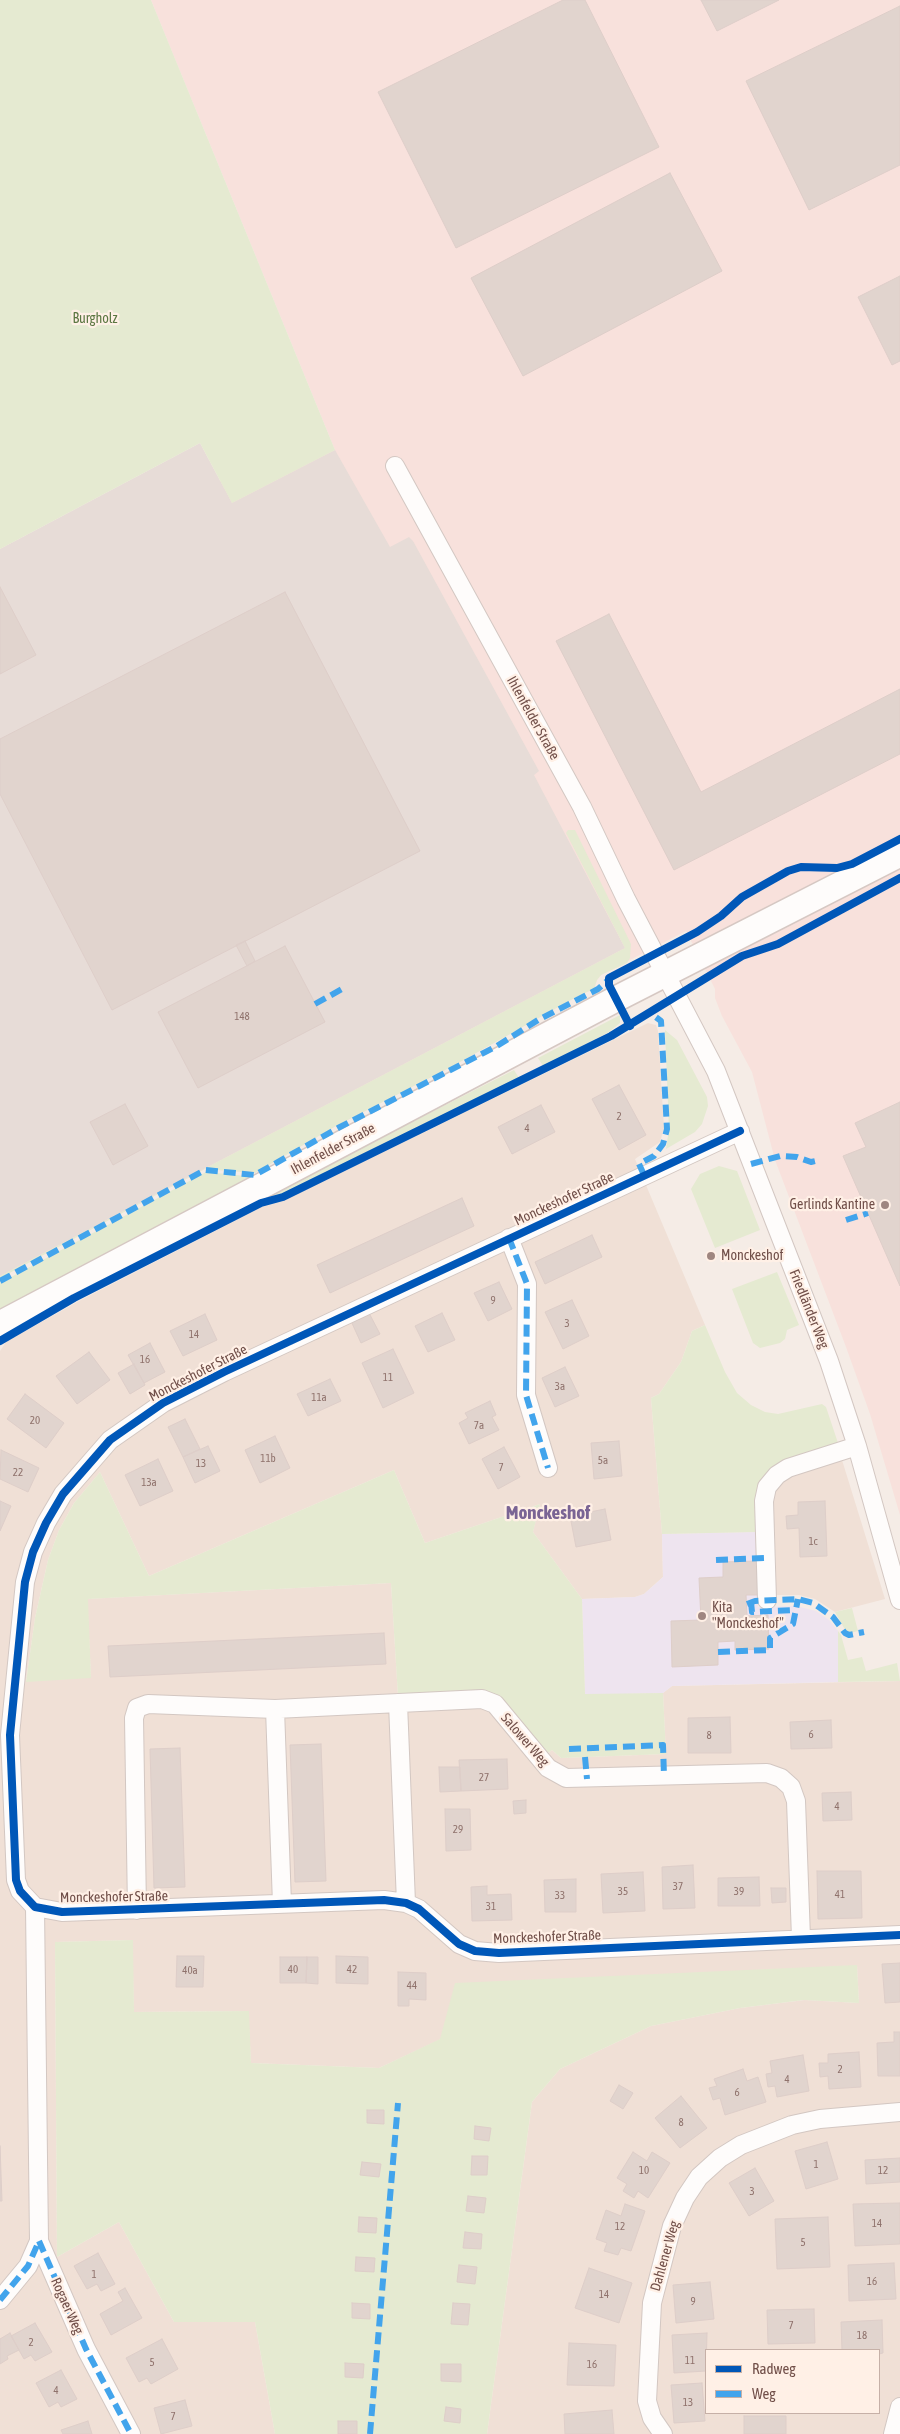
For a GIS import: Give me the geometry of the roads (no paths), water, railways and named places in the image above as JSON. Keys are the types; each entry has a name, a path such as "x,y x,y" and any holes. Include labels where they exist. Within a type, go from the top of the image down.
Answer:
{"main road":[{"name":"Ihlenfelder Straße","path":"0,1324 667,973 900,854"}],"street":[{"name":"Ihlenfelder Straße","path":"395,466 582,806 626,899 667,973"},
{"name":"Friedländer Weg","path":"667,973 716,1071 829,1361 857,1446 900,1600"},
{"name":"Monckeshofer Straße","path":"740,1131 163,1402 110,1440 63,1494 46,1523 33,1552 25,1582 10,1735 16,1880 20,1891 35,1907 62,1912 384,1900 406,1903 419,1909 459,1944 475,1951 491,1952 900,1935"},
{"name":"Monckeshofer Straße","path":"509,1238 527,1284 526,1395 548,1468"},
{"path":"767,1600 764,1501 767,1487 777,1475 788,1468 857,1446"},
{"name":"Salower Weg","path":"137,1708 148,1704 275,1709 489,1700 548,1768 566,1778 767,1774 781,1778 791,1788 796,1801 801,1938"},
{"path":"398,1703 406,1903"},
{"name":"Monckeshofer Straße","path":"137,1708 134,1718 137,1910"},
{"path":"275,1709 282,1904"},
{"path":"0,2300 28,2266 39,2240 35,1907"},
{"name":"Dahlener Weg","path":"663,2434 652,2418 647,2401 652,2303 672,2226 685,2198 699,2177 720,2158 741,2145 792,2125 820,2119 900,2112"},
{"name":"Rogaer Weg","path":"39,2240 86,2349 131,2434"},
{"path":"893,2434 900,2407"}],"place":[{"name":"Gerlinds Kantine","path":"885,1205"},
{"name":"Monckeshof","path":"711,1256"},
{"name":"Kita \"Monckeshof\"","path":"702,1616"}],"district":[{"name":"Monckeshof","path":"548,1513"}],"park label":[{"name":"Burgholz","path":"95,319"}]}
